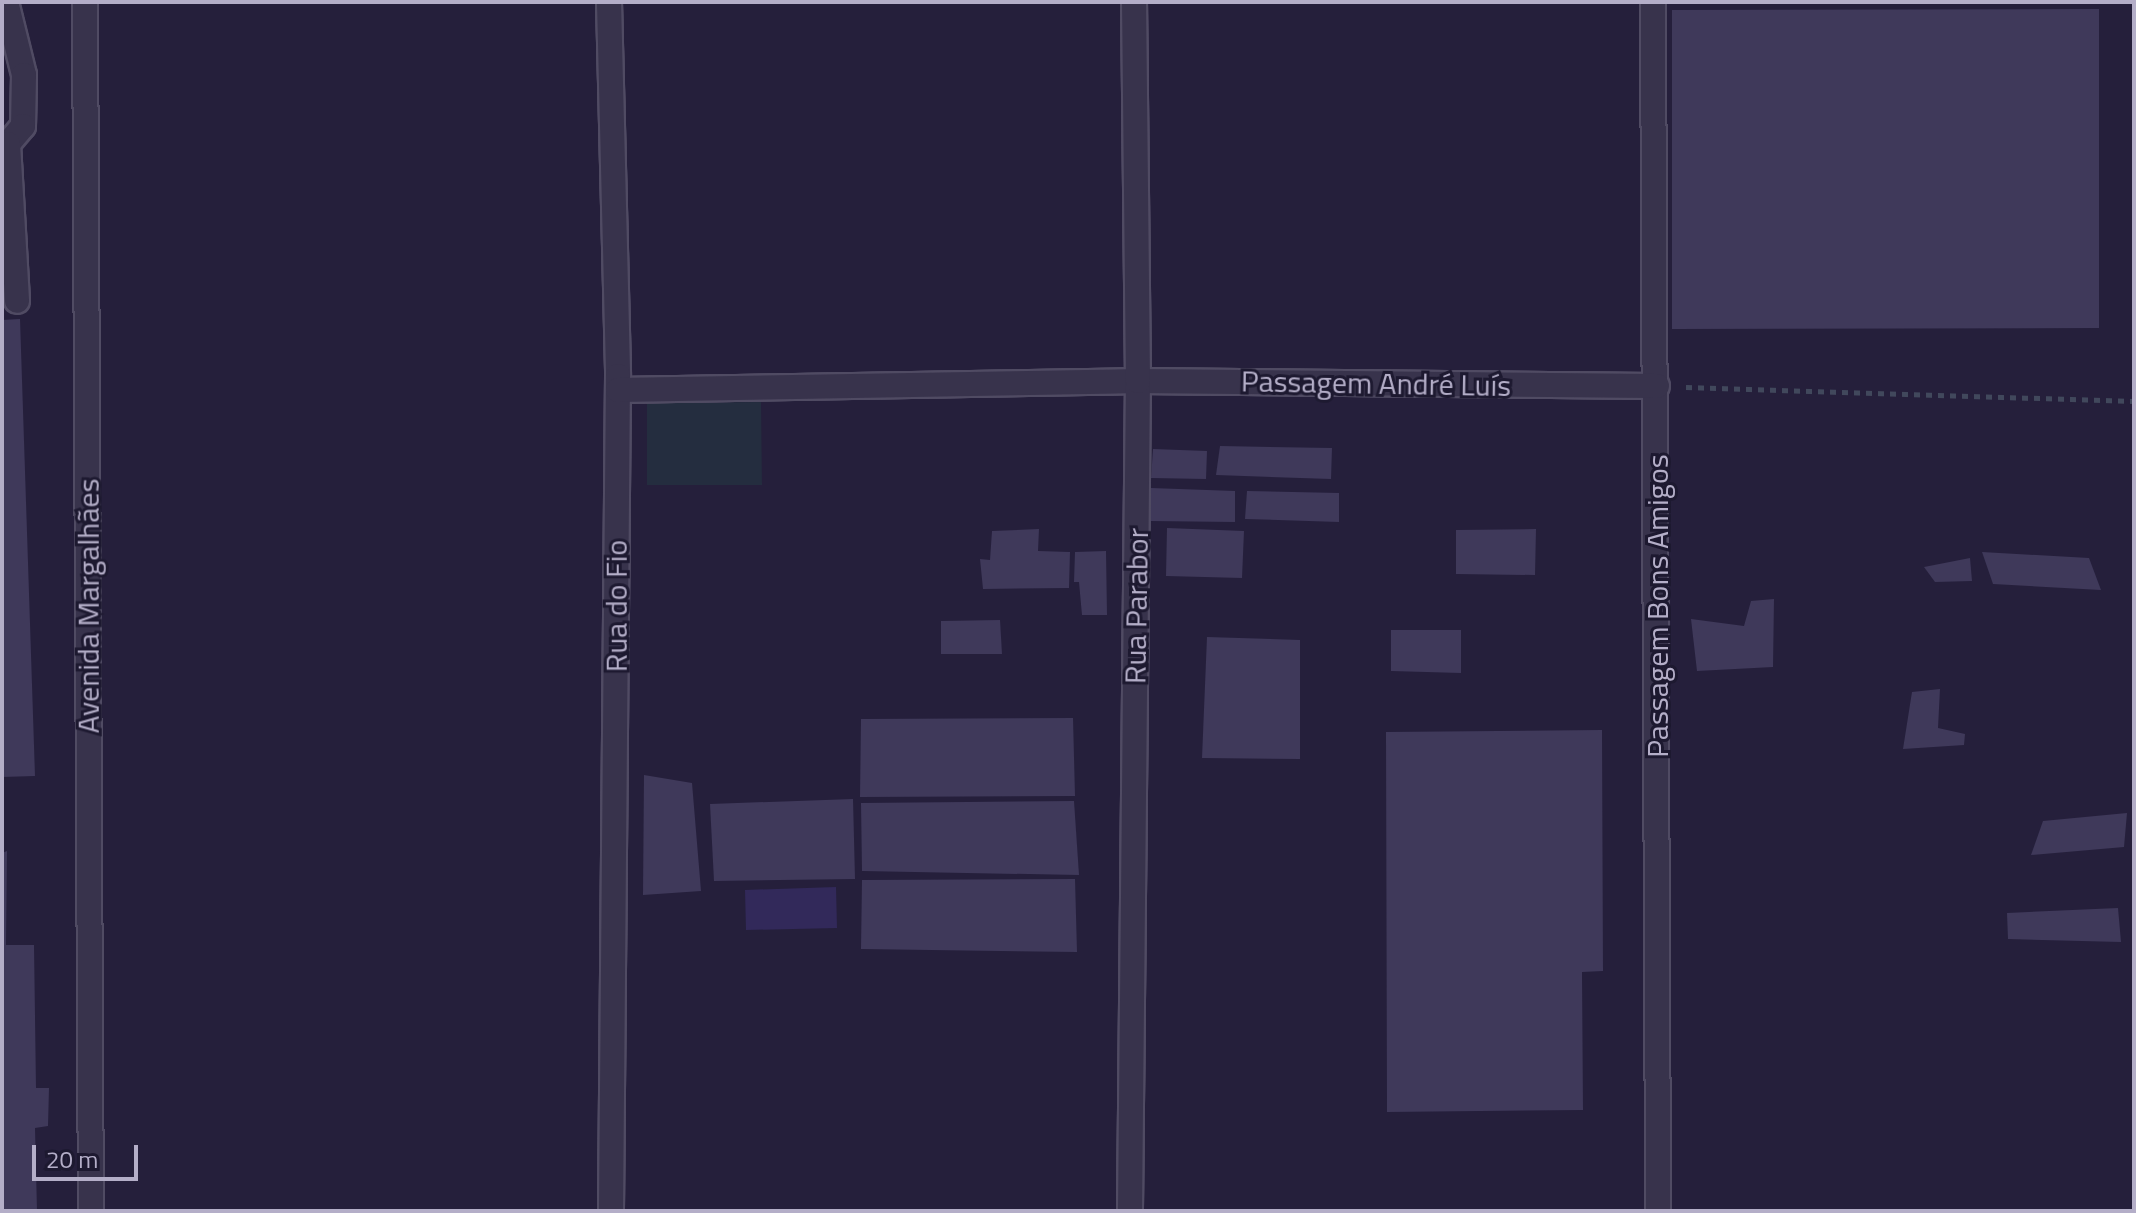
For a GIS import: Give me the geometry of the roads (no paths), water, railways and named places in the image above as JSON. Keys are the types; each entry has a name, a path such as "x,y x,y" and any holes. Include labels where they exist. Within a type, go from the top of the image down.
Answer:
{"street":[{"path":"6,2 24,75 23,126 4,144 17,301"},
{"name":"Avenida Margalhães","path":"85,2 91,1211"},
{"name":"Rua do Fio","path":"609,2 618,390 611,1211"},
{"name":"Rua Parabor","path":"1130,1211 1138,381 1134,2"},
{"name":"Passagem Bons Amigos","path":"1653,2 1657,386 1658,1211"},
{"name":"Passagem André Luís","path":"618,390 1138,381 1657,386"}]}
